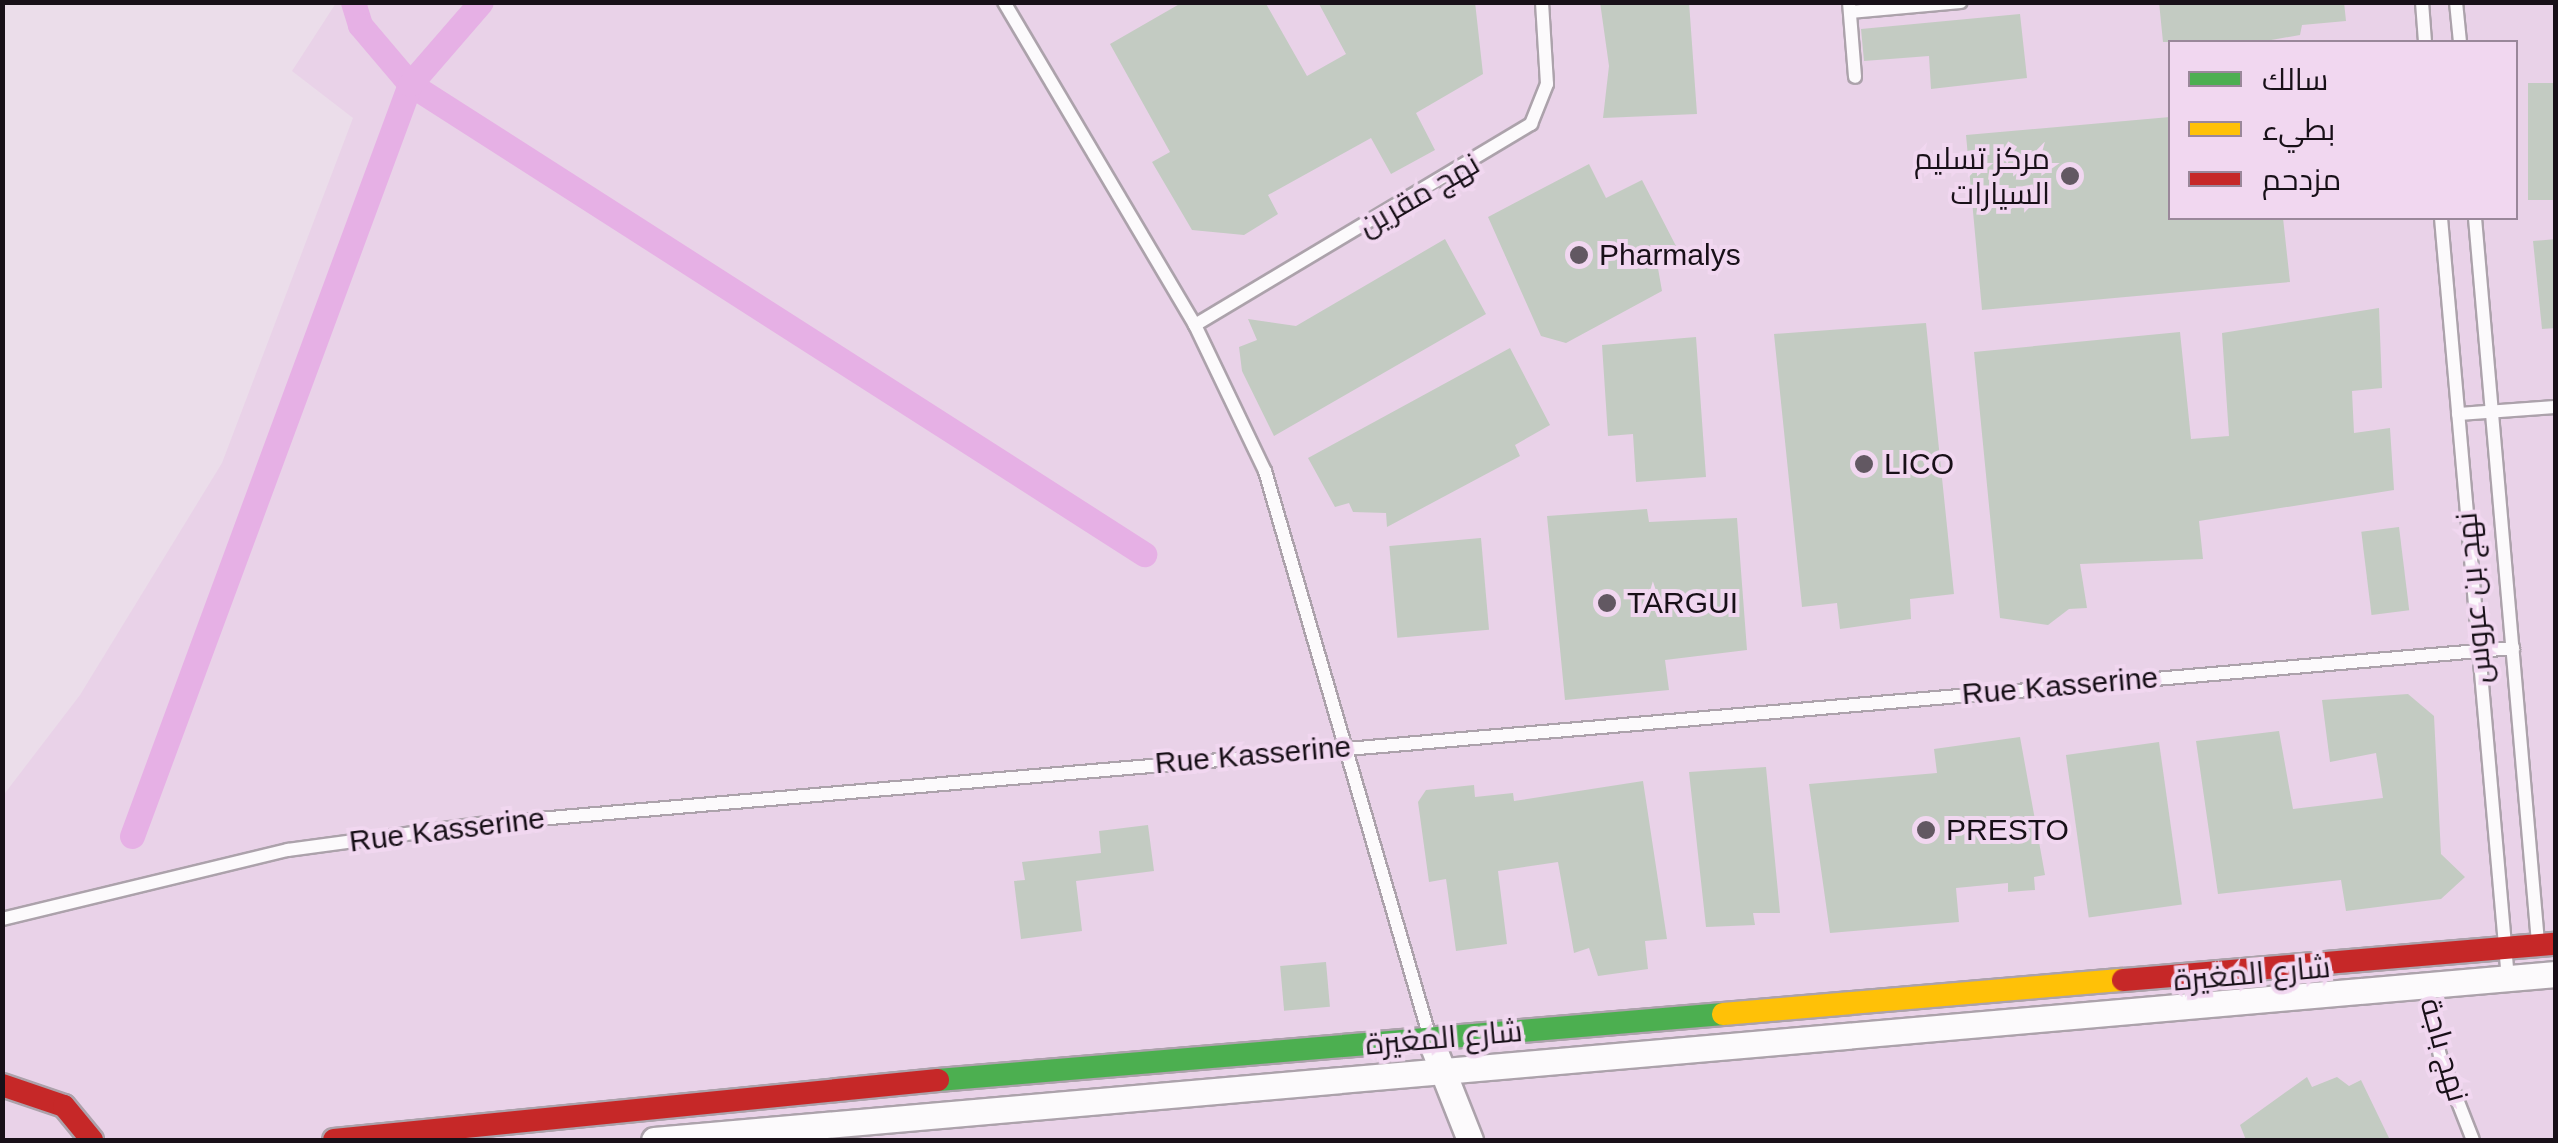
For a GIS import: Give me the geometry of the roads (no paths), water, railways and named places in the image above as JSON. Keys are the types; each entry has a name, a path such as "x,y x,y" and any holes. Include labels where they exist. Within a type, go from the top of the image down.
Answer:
{"street":[{"name":"شارع المغيرة","path":"334,1140 680,1102 2547,945"},
{"name":"شارع المغيرة","path":"654,1140 1441,1076 2548,975"},
{"path":"1430,1039 1441,1076 1470,1140"},
{"path":"2,1085 64,1106 97,1138"}],"lane":[{"path":"1004,2 1195,325 1265,472 1430,1039"},
{"name":"نهج مقرين","path":"1195,325 1531,124 1547,84 1542,2"},
{"path":"1856,76 1850,7 1962,2"},
{"path":"2422,2 2426,40"},
{"path":"2456,2 2460,40"},
{"name":"نهج بن عروس","path":"2441,220 2508,979"},
{"name":"نهج بن عروس","path":"2475,220 2513,648 2548,975"},
{"path":"2458,414 2556,407"},
{"name":"Rue Kasserine","path":"2,920 91,892 288,850 480,824 2513,648"},
{"name":"نهج باجة","path":"2422,958 2440,1056 2473,1140"},
{"path":"680,1102 692,1139"}],"waterway":[{"path":"353,2 360,25 410,84 1144,554"},
{"path":"132,836 410,84 481,2"}],"place":[{"name":"مركز تسليم السيارات","path":"2070,176"},
{"name":"Pharmalys","path":"1579,255"},
{"name":"LICO","path":"1864,464"},
{"name":"TARGUI","path":"1607,603"},
{"name":"PRESTO","path":"1926,830"}]}
